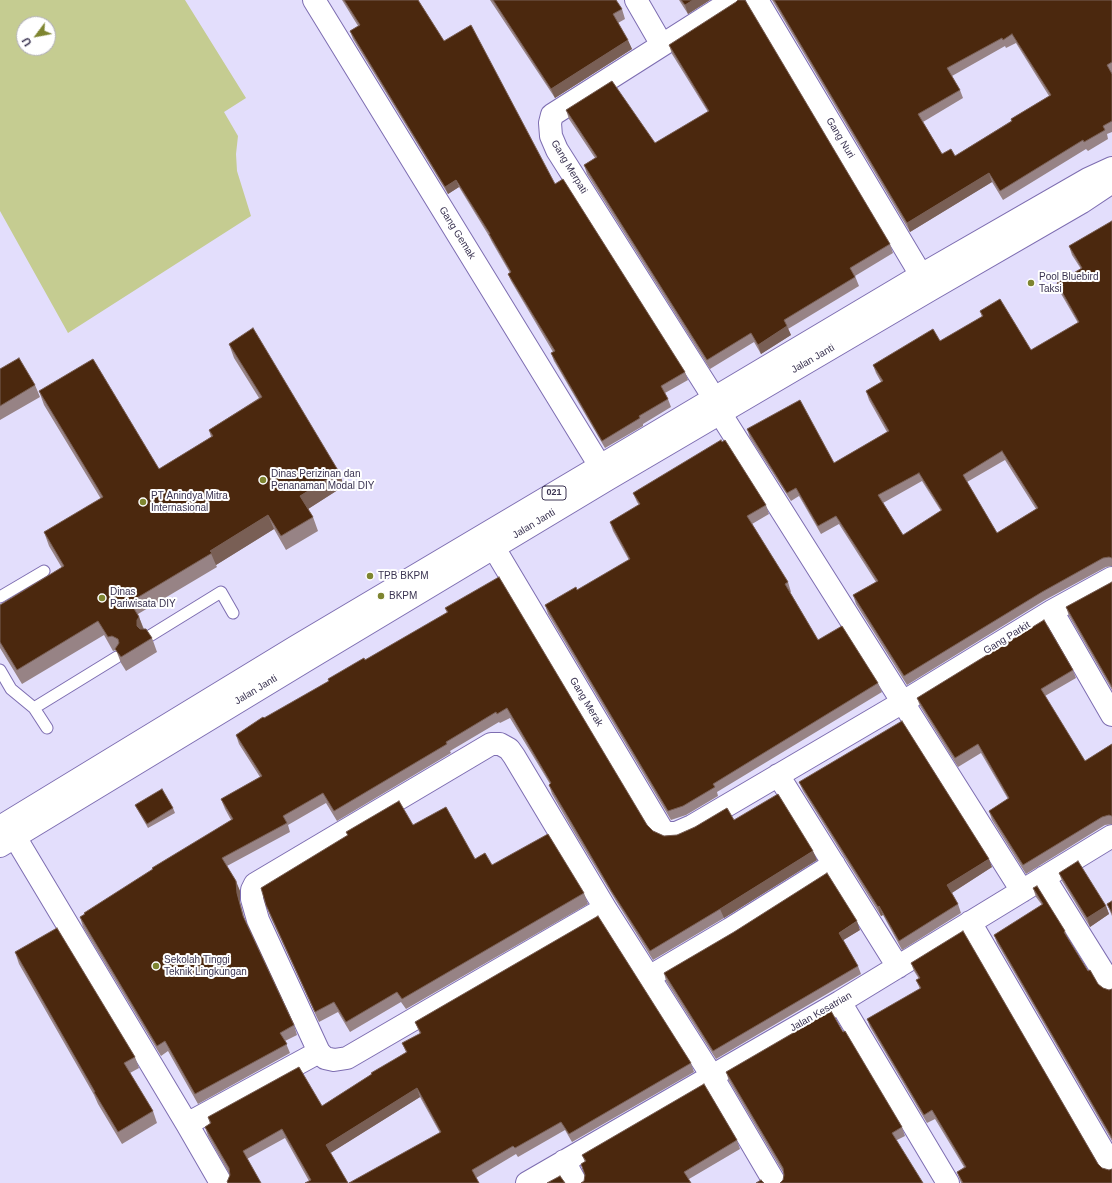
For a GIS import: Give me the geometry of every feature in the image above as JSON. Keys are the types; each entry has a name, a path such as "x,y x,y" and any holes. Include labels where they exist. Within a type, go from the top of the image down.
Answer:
{"street":[{"name":"Gang Gemak","path":"314,0 600,466"},
{"path":"636,0 662,45"},
{"name":"Gang Merpati","path":"717,406 557,150 551,136 550,123 552,115 733,0"},
{"name":"Gang Nuri","path":"758,0 921,275"},
{"name":"Jalan Janti","path":"5,837 494,548 921,275 1088,179 1112,168"},
{"name":"Jalan Janti","path":"5,837 297,646 600,466 717,406 1082,202 1112,182"},
{"path":"717,406 1022,891"},
{"name":"Gang Merak","path":"494,548 665,832 676,833 692,826 778,775"},
{"name":"Gang Parkit","path":"778,775 903,702 1052,610 1112,578"},
{"path":"1052,610 1112,716"},
{"path":"605,908 346,1058 334,1060 325,1058 319,1052 258,920 252,899 252,890 254,884 491,744 500,744 509,749 605,908 712,1076 775,1183"},
{"path":"778,775 898,967"},
{"name":"Jalan Kesatrian","path":"527,1183 840,1002 1112,836"},
{"path":"5,837 187,1124 221,1183"},
{"path":"649,977 730,929 834,864"},
{"path":"1044,877 1112,986"},
{"path":"970,922 1112,1166"},
{"path":"840,1002 948,1183"},
{"path":"187,1124 319,1052"},
{"path":"564,1162 576,1183"}],"lane":[{"path":"0,597 44,571"},
{"path":"148,637 221,592 233,613"},
{"path":"34,708 117,657"},
{"path":"0,670 11,689 34,708 47,728"}],"green space":[{"path":"0,0 185,0 246,98 224,112 238,136 236,154 237,171 251,216 68,333 0,211"}],"building":[{"path":"344,0 418,0 444,41 471,25 555,184 563,179 685,372 661,386 668,399 639,416 640,418 602,441 551,353 555,351 508,274 511,272 490,234 456,180 445,187 350,31 360,25"},
{"path":"493,0 616,0 622,9 613,14 628,40 551,89"},
{"path":"681,0 693,0 685,5"},
{"path":"738,0 745,0 890,244 850,268 855,277 784,320 787,326 758,345 751,333 707,360 584,165 597,157 566,110 612,81 655,143 709,111 669,45"},
{"path":"774,0 1111,0 1112,62 1107,65 1112,74 1112,121 1103,126 1105,130 1084,142 1083,140 1000,191 989,173 907,223","holes":["1012,34 1051,95 955,156 951,149 942,154 918,114 960,90 947,68"]},
{"path":"1112,221 1112,558 1103,558 1042,592 904,676 853,595 878,581 836,516 818,526 796,488 787,493 747,429 800,400 834,463 889,431 866,391 883,381 873,365 933,329 940,341 983,316 980,311 1000,299 1031,350 1079,322 1057,283 1082,268 1069,246","holes":["1002,451 1038,508 997,533 963,475","919,473 942,510 903,535 878,495"]},
{"path":"253,328 339,472 300,496 313,517 281,536 268,515 210,551 212,553 130,602 139,617 137,620 137,626 140,629 146,629 152,638 121,657 115,649 119,643 118,639 112,636 108,637 98,621 17,670 0,642 0,605 64,566 44,532 103,497 39,391 93,359 159,469 213,436 209,430 262,397 229,344"},
{"path":"19,358 35,385 0,406 0,369"},
{"path":"721,440 722,442 725,440 766,505 747,516 788,582 785,584 818,640 842,626 878,683 713,784 715,787 683,806 668,811 545,605 576,587 577,590 630,559 610,522 640,504 633,493"},
{"path":"499,577 647,825 653,831 664,836 677,835 695,827 727,808 734,820 778,794 813,851 650,951 612,892 549,785 551,783 507,708 497,714 496,712 446,742 447,744 334,811 323,793 283,816 287,823 222,858 236,881 237,893 243,916 294,1025 280,1033 287,1044 195,1094 165,1041 157,1046 80,917 153,869 152,868 233,819 221,799 262,776 236,735 263,717 264,718 329,681 328,679 364,658 365,660 448,612 445,608"},
{"path":"1112,582 1112,687 1066,607"},
{"path":"1044,620 1073,670 1041,689 1085,761 1112,744 1112,816 1109,815 1102,817 1023,865 989,811 1009,798 978,744 955,758 917,698"},
{"path":"902,721 989,859 947,885 958,904 899,941 879,906 878,907 799,782"},
{"path":"162,789 173,808 147,824 135,805"},
{"path":"399,801 413,825 446,807 475,859 485,853 492,865 548,834 584,893 402,999 397,992 346,1022 334,1002 315,1012 266,905 261,888 348,835 346,832"},
{"path":"1078,861 1106,906 1087,918 1059,873"},
{"path":"827,873 857,921 839,933 858,966 713,1051 664,973 734,932"},
{"path":"1037,886 1088,971 1090,970 1098,984 1103,988 1109,990 1112,989 1112,1138 994,935 1043,904 1033,888"},
{"path":"1112,901 1112,913 1107,904"},
{"path":"598,916 691,1063 569,1134 561,1122 515,1148 513,1146 472,1170 479,1183 349,1183 441,1132 417,1088 326,1145 348,1183 305,1183 311,1180 282,1129 243,1151 261,1183 227,1182 230,1175 229,1168 205,1127 211,1123 208,1117 299,1067 322,1106 372,1074 371,1073 407,1052 402,1043 421,1033 415,1022"},
{"path":"57,928 135,1057 124,1063 153,1111 118,1132 15,952"},
{"path":"963,931 1098,1164 1102,1168 1109,1170 1112,1169 1112,1183 963,1183 957,1172 966,1167 932,1110 924,1115 867,1019 921,988 916,980 920,978 911,963"},
{"path":"831,1011 843,1032 845,1031 902,1127 892,1133 923,1183 780,1183 783,1180 784,1175 783,1168 726,1072"},
{"path":"704,1084 737,1140 684,1172 691,1183 581,1183 584,1181 585,1175 581,1164 586,1161 582,1155"},
{"path":"560,1176 565,1183 547,1183"},
{"path":"761,1180 764,1183 756,1183"}],"place":[{"name":"Pool Bluebird Taksi","path":"1031,283"},
{"name":"Dinas Perizinan dan Penanaman Modal DIY","path":"263,480"},
{"name":"PT Anindya Mitra Internasional","path":"143,502"},
{"name":"TPB BKPM","path":"370,576"},
{"name":"BKPM","path":"381,596"},
{"name":"Dinas Pariwisata DIY","path":"102,598"},
{"name":"Sekolah Tinggi Teknik Lingkungan","path":"156,966"}]}
